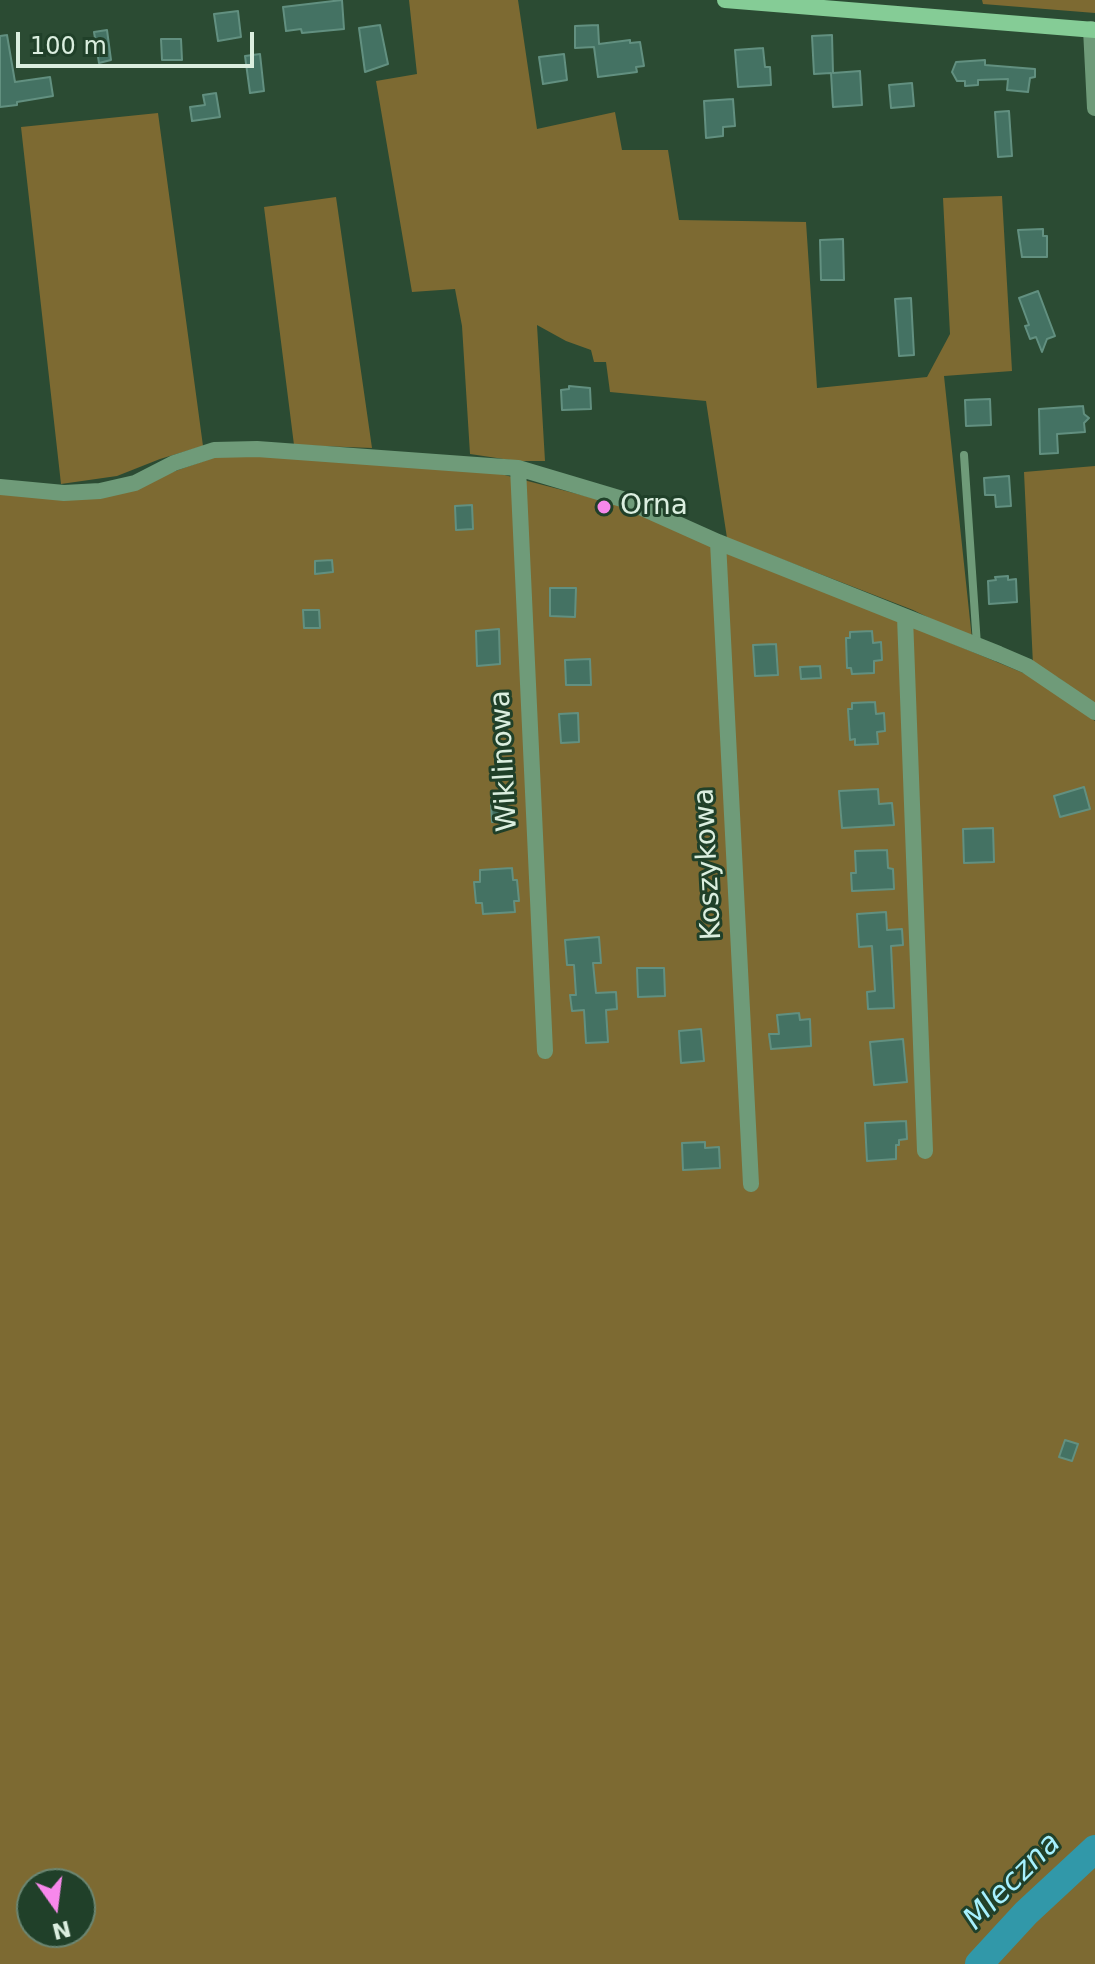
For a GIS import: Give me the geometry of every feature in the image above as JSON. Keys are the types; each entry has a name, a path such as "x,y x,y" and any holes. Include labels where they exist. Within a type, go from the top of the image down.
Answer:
{"street":[{"path":"725,0 1093,29 1095,108"},
{"path":"0,487 64,493 100,491 135,483 174,463 228,450 298,451 518,468 622,499 718,542 1027,666 1095,712"},
{"name":"Wiklinowa","path":"518,468 545,1051"},
{"name":"Koszykowa","path":"718,542 751,1184"},
{"path":"905,617 925,1151"}],"lane":[{"path":"964,455 977,645"}],"shaded area":[{"path":"409,0 518,0 537,129 615,112 622,150 668,150 679,220 806,222 817,388 927,377 950,334 943,198 1002,196 1012,371 944,376 972,639 913,610 727,538 706,401 610,392 606,362 594,362 591,350 537,325 545,461 517,461 470,454 462,326 455,289 412,292 376,81 417,74"},
{"path":"982,0 1095,0 1095,13 983,4"},
{"path":"158,113 203,446 117,476 61,484 21,127"},
{"path":"336,197 372,448 294,445 264,207"},
{"path":"221,455 262,455 493,472 616,504 1033,677 1095,721 1095,1964 0,1964 0,493 63,499 161,476"},
{"path":"1095,466 1095,706 1059,678 1033,665 1024,472"}],"building":[{"path":"342,0 344,29 302,33 301,29 286,31 283,7"},
{"path":"238,11 241,37 218,41 214,14"},
{"path":"380,25 388,64 365,72 359,28"},
{"path":"598,25 599,44 630,40 630,43 640,42 644,66 636,67 637,72 598,77 594,47 575,48 575,26"},
{"path":"107,30 111,60 99,63 94,32"},
{"path":"7,35 15,82 50,77 53,96 0,107 0,36"},
{"path":"832,35 833,73 860,71 862,105 833,107 831,73 814,74 812,36"},
{"path":"161,39 181,39 182,60 162,60"},
{"path":"763,48 765,67 770,67 771,85 738,87 735,50"},
{"path":"260,54 264,91 250,93 245,56"},
{"path":"564,54 567,80 543,84 539,57"},
{"path":"985,60 985,65 1035,69 1028,92 1007,90 1008,79 978,80 978,85 965,86 965,81 957,81 952,72 956,62"},
{"path":"912,83 914,106 891,108 889,85"},
{"path":"216,93 220,117 192,121 190,107 205,105 203,95"},
{"path":"733,99 735,126 723,127 723,136 706,138 704,101"},
{"path":"1009,111 1012,156 998,157 995,112"},
{"path":"1043,229 1043,236 1047,236 1047,257 1022,257 1018,230"},
{"path":"843,239 844,280 821,280 820,240"},
{"path":"1038,291 1055,336 1047,339 1042,352 1036,337 1030,339 1025,326 1029,325 1019,298"},
{"path":"911,298 914,355 899,356 895,299"},
{"path":"569,386 590,388 591,409 562,410 561,390 569,389"},
{"path":"990,399 991,425 966,426 965,400"},
{"path":"1083,406 1084,414 1089,418 1084,423 1085,432 1057,434 1058,453 1040,454 1039,409"},
{"path":"1009,476 1011,506 996,507 995,495 985,495 984,478"},
{"path":"472,505 473,529 456,530 455,506"},
{"path":"332,560 333,572 315,574 315,561"},
{"path":"1008,576 1008,580 1016,579 1017,602 989,604 988,581"},
{"path":"550,588 576,588 575,617 550,616"},
{"path":"303,610 319,610 320,628 304,628"},
{"path":"499,629 500,664 477,666 476,631"},
{"path":"872,631 873,643 881,642 882,660 874,661 874,673 852,674 851,668 847,668 846,638 850,638 850,632"},
{"path":"776,644 778,675 755,676 753,645"},
{"path":"590,659 591,685 566,685 565,660"},
{"path":"820,666 821,678 801,679 800,667"},
{"path":"875,702 876,714 884,713 885,731 877,732 878,744 855,745 855,739 850,740 848,709 852,709 852,703"},
{"path":"578,713 579,742 561,743 559,714"},
{"path":"1084,787 1090,809 1060,817 1054,796"},
{"path":"878,789 879,804 892,803 894,825 842,828 839,791"},
{"path":"503,802 504,821 492,822 491,803"},
{"path":"993,828 994,862 964,863 963,829"},
{"path":"887,850 888,868 893,869 894,889 852,891 851,873 856,873 855,851"},
{"path":"512,868 513,880 517,880 519,901 514,901 515,912 483,914 482,903 476,903 474,882 480,882 480,870"},
{"path":"886,912 887,930 902,929 903,945 891,946 894,1008 868,1009 867,992 875,991 872,946 859,947 857,914"},
{"path":"599,937 601,963 593,963 596,993 616,992 617,1009 606,1010 608,1042 586,1043 584,1010 572,1011 570,995 576,995 574,965 567,965 565,940"},
{"path":"637,968 664,968 665,996 638,997"},
{"path":"799,1013 800,1020 810,1019 811,1046 771,1049 769,1034 779,1034 777,1015"},
{"path":"701,1029 704,1061 681,1063 679,1031"},
{"path":"903,1039 907,1082 874,1085 870,1042"},
{"path":"906,1121 907,1139 899,1140 899,1145 896,1145 896,1159 867,1161 865,1123"},
{"path":"705,1142 705,1148 719,1147 720,1168 683,1170 682,1143"},
{"path":"1065,1440 1078,1444 1072,1461 1059,1457"}],"waterway":[{"name":"Mleczna","path":"979,1964 1026,1913 1095,1849"}],"place":[{"name":"Orna","path":"604,507"}]}
